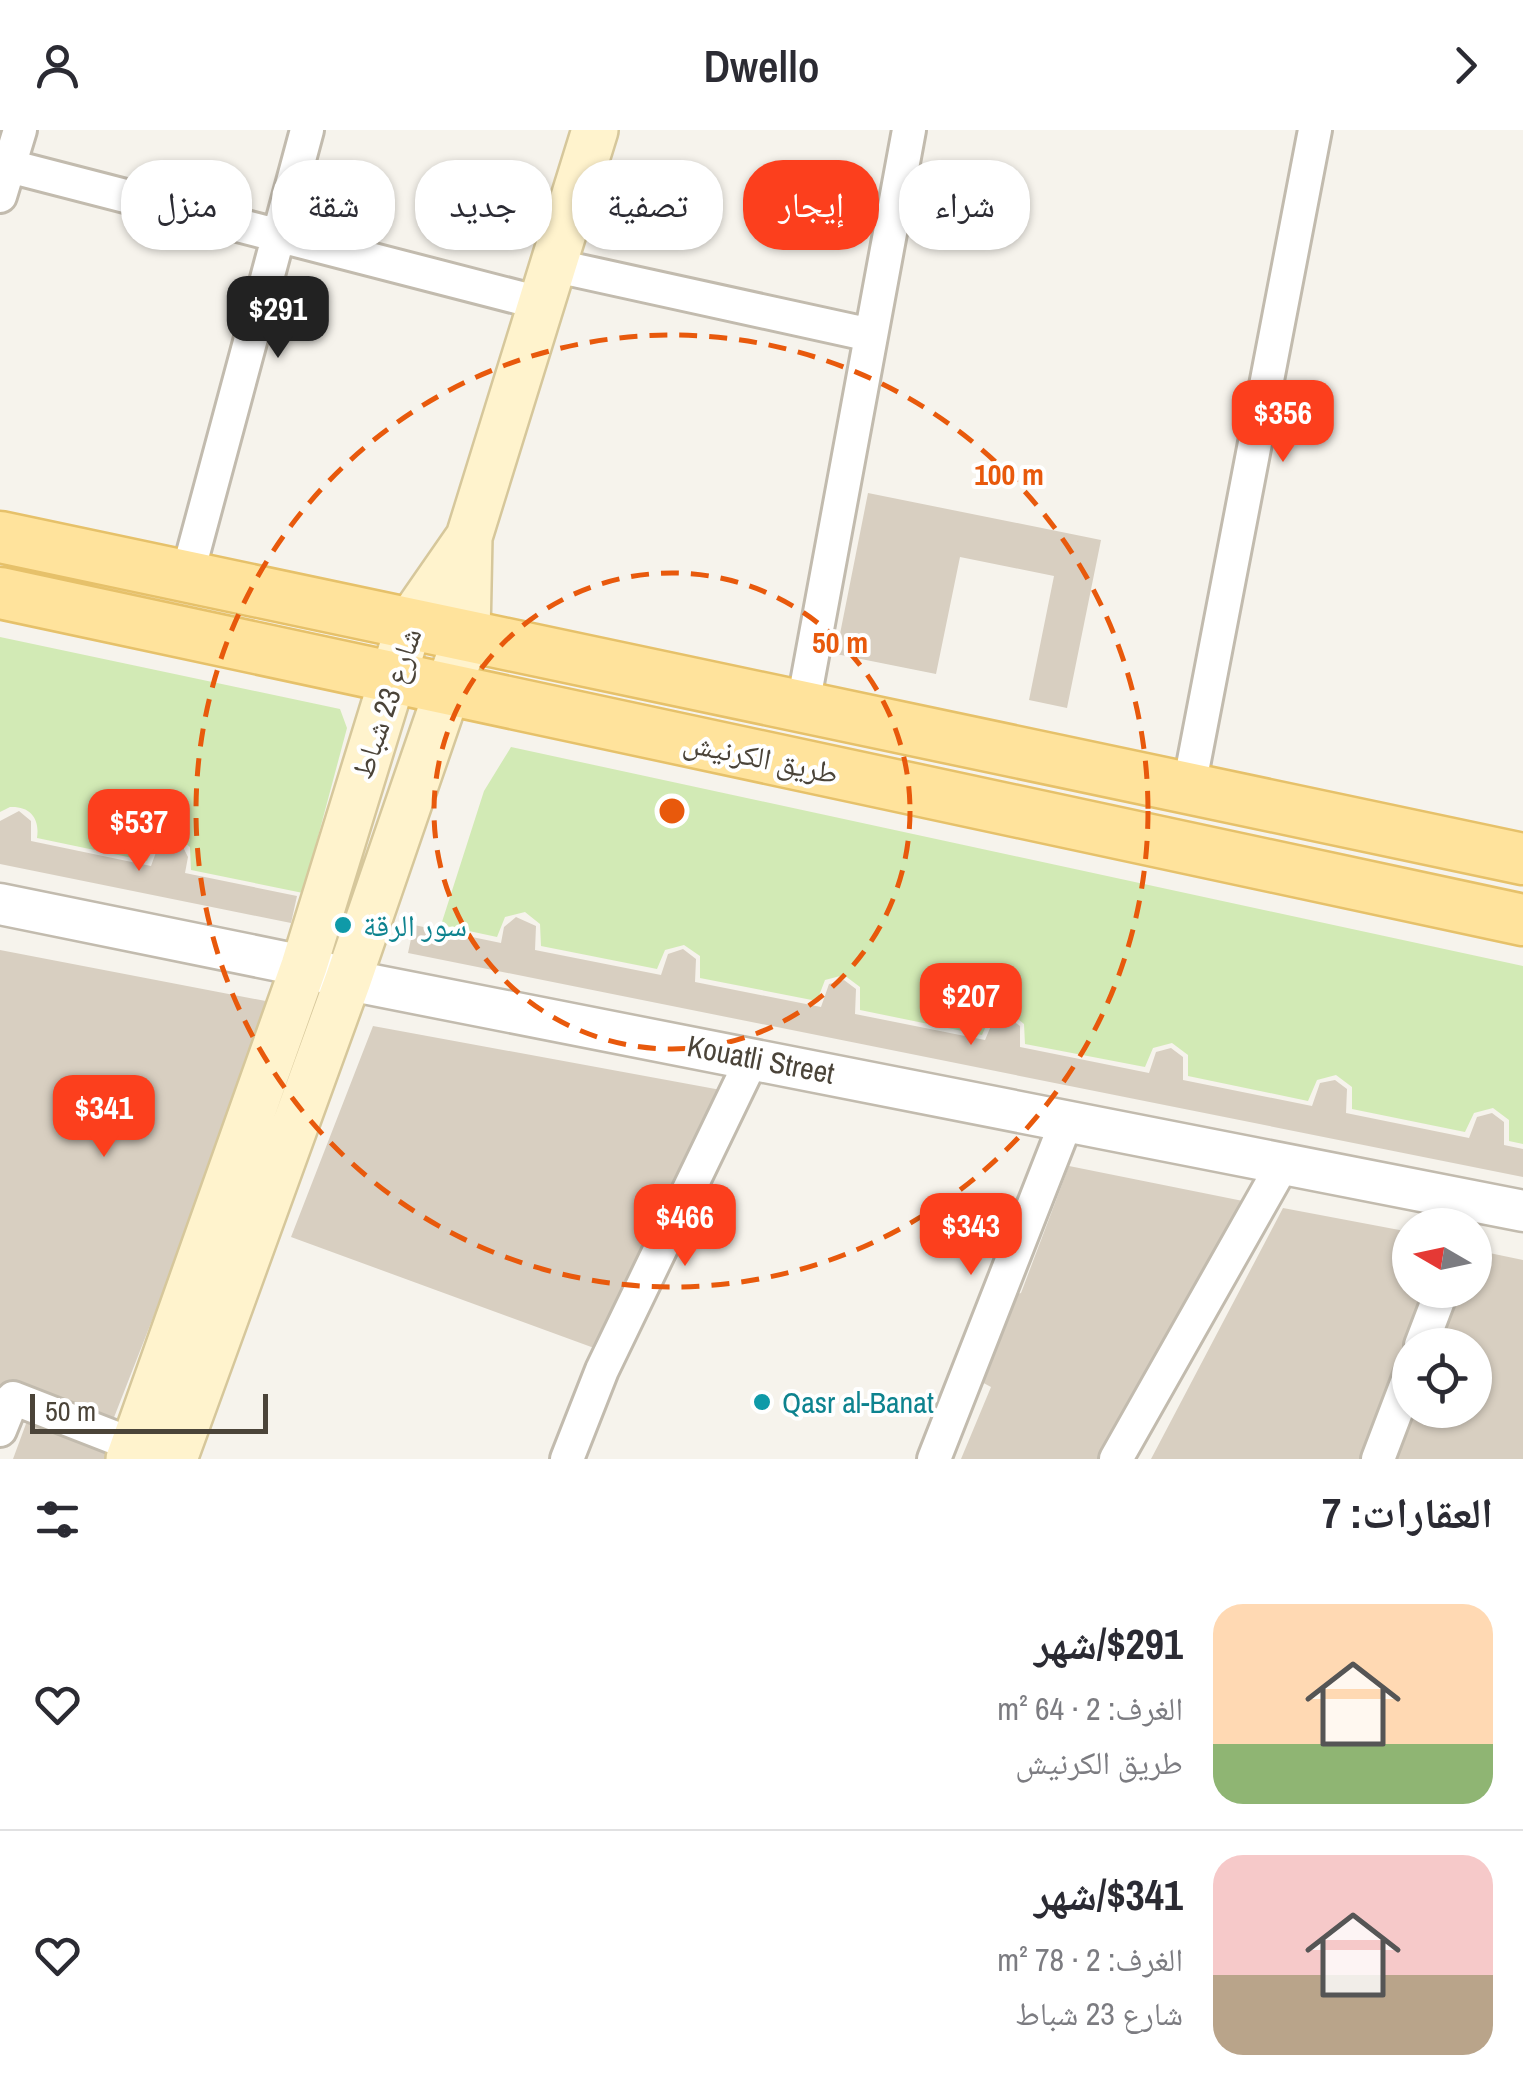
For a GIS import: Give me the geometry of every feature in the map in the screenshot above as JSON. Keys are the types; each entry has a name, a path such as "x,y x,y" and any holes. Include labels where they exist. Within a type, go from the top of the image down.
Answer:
{"main road":[{"path":"469,537 595,130"},
{"name":"طريق الكرنيش","path":"0,537 1523,859"},
{"name":"شارع 23 شباط","path":"151,1455 390,677 410,622 469,537"},
{"name":"شارع 23 شباط","path":"151,1455 348,980 467,634 469,537"},
{"name":"طريق الكرنيش","path":"0,594 1523,920"}],"street":[{"path":"20,130 5,181 272,234"},
{"path":"299,160 307,130"},
{"path":"803,706 908,130"},
{"path":"1189,788 1315,130"},
{"path":"187,576 276,250"},
{"path":"358,250 871,335"},
{"name":"Kouatli Street","path":"0,904 304,966 348,980 1284,1162 1453,1208"},
{"path":"567,1459 602,1370 753,1057"},
{"path":"934,1459 1067,1120"},
{"path":"1116,1459 1284,1162"},
{"name":"Kouatli Street","path":"1492,1212 1523,1211"},
{"path":"0,1430 13,1398 151,1455"},
{"path":"1378,1459 1392,1422"}],"green space":[{"path":"0,637 340,709 347,728 303,893 191,870 190,847 175,835 156,840 147,861 37,838 37,825 28,811 10,807 0,812"},
{"path":"511,747 1523,966 1523,1144 1509,1141 1509,1120 1493,1108 1474,1113 1465,1132 1352,1109 1352,1087 1336,1075 1317,1080 1308,1101 1188,1076 1188,1055 1172,1043 1153,1048 1145,1067 1025,1044 1024,1024 1009,1012 990,1017 982,1035 860,1010 860,987 844,975 825,980 817,1001 700,978 700,956 684,945 665,950 657,969 541,946 540,924 525,912 505,917 497,937 441,925 484,791"}],"building":[{"path":"868,493 1101,540 1067,708 1029,700 1054,576 960,557 936,674 836,654"},
{"path":"19,811 31,821 31,841 151,866 159,844 181,843 188,857 185,873 297,896 291,923 0,864 0,821"},
{"path":"516,917 536,926 535,950 661,975 668,954 683,949 696,959 695,982 821,1007 829,984 844,980 856,989 855,1014 985,1040 993,1021 1008,1017 1020,1026 1020,1047 1149,1073 1156,1052 1171,1048 1183,1057 1183,1080 1312,1106 1320,1083 1335,1080 1347,1089 1346,1113 1469,1138 1477,1117 1492,1113 1504,1122 1504,1145 1523,1149 1523,1177 408,953 414,925 501,943 504,927"},
{"path":"0,950 276,1003 113,1420 7,1382 0,1399"},
{"path":"373,1026 721,1090 605,1352 291,1237"},
{"path":"1069,1166 1243,1201 1105,1459 961,1459 991,1387 978,1380 1009,1296 1021,1293"},
{"path":"1283,1208 1392,1229 1392,1308 1420,1308 1413,1328 1392,1328 1392,1387 1367,1459 1151,1459"},
{"path":"1492,1254 1523,1260 1523,1459 1394,1459 1405,1428 1492,1428 1492,1328 1441,1328 1448,1308 1492,1308"},
{"path":"27,1421 117,1454 115,1459 13,1459"}],"place":[{"name":"سور الرقة","path":"343,925"},
{"name":"Qasr al-Banat","path":"762,1402"}]}
